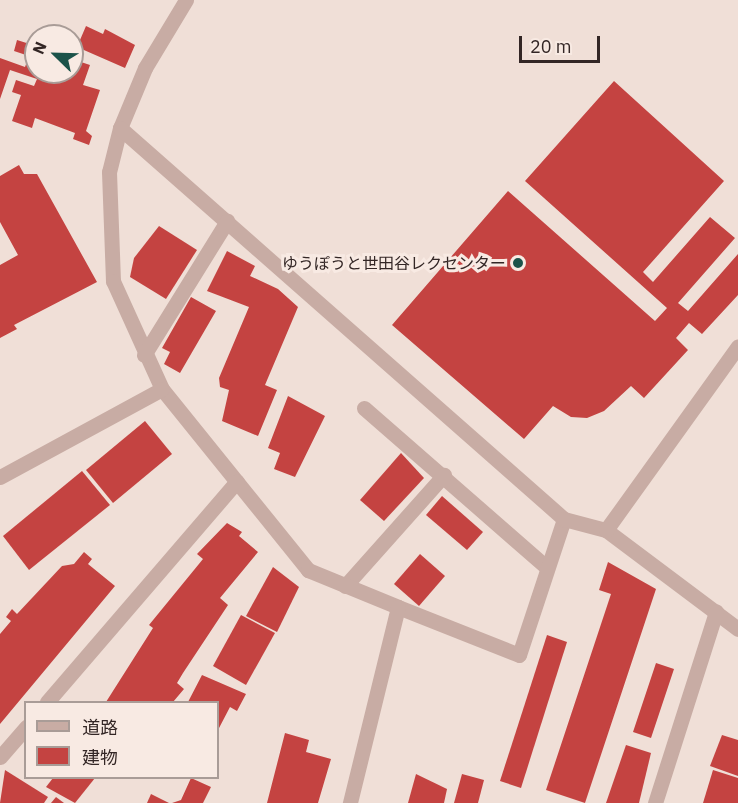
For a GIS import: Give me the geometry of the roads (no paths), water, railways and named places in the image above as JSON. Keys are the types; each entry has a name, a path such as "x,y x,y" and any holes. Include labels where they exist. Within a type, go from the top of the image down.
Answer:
{"street":[{"path":"186,0 145,68 120,128 109,172 112,281 144,356 162,389 308,570 519,655 546,567 564,519"},
{"path":"120,128 564,519 606,530 738,629"},
{"path":"144,356 227,221"},
{"path":"606,530 738,346"},
{"path":"0,477 162,389"},
{"path":"364,408 444,475 546,567"},
{"path":"345,586 444,475"},
{"path":"48,701 237,481"},
{"path":"350,803 398,607"},
{"path":"655,803 716,612"},
{"path":"0,757 24,729"}],"place":[{"name":"ゆうぽうと世田谷レクセンター","path":"518,263"}]}
